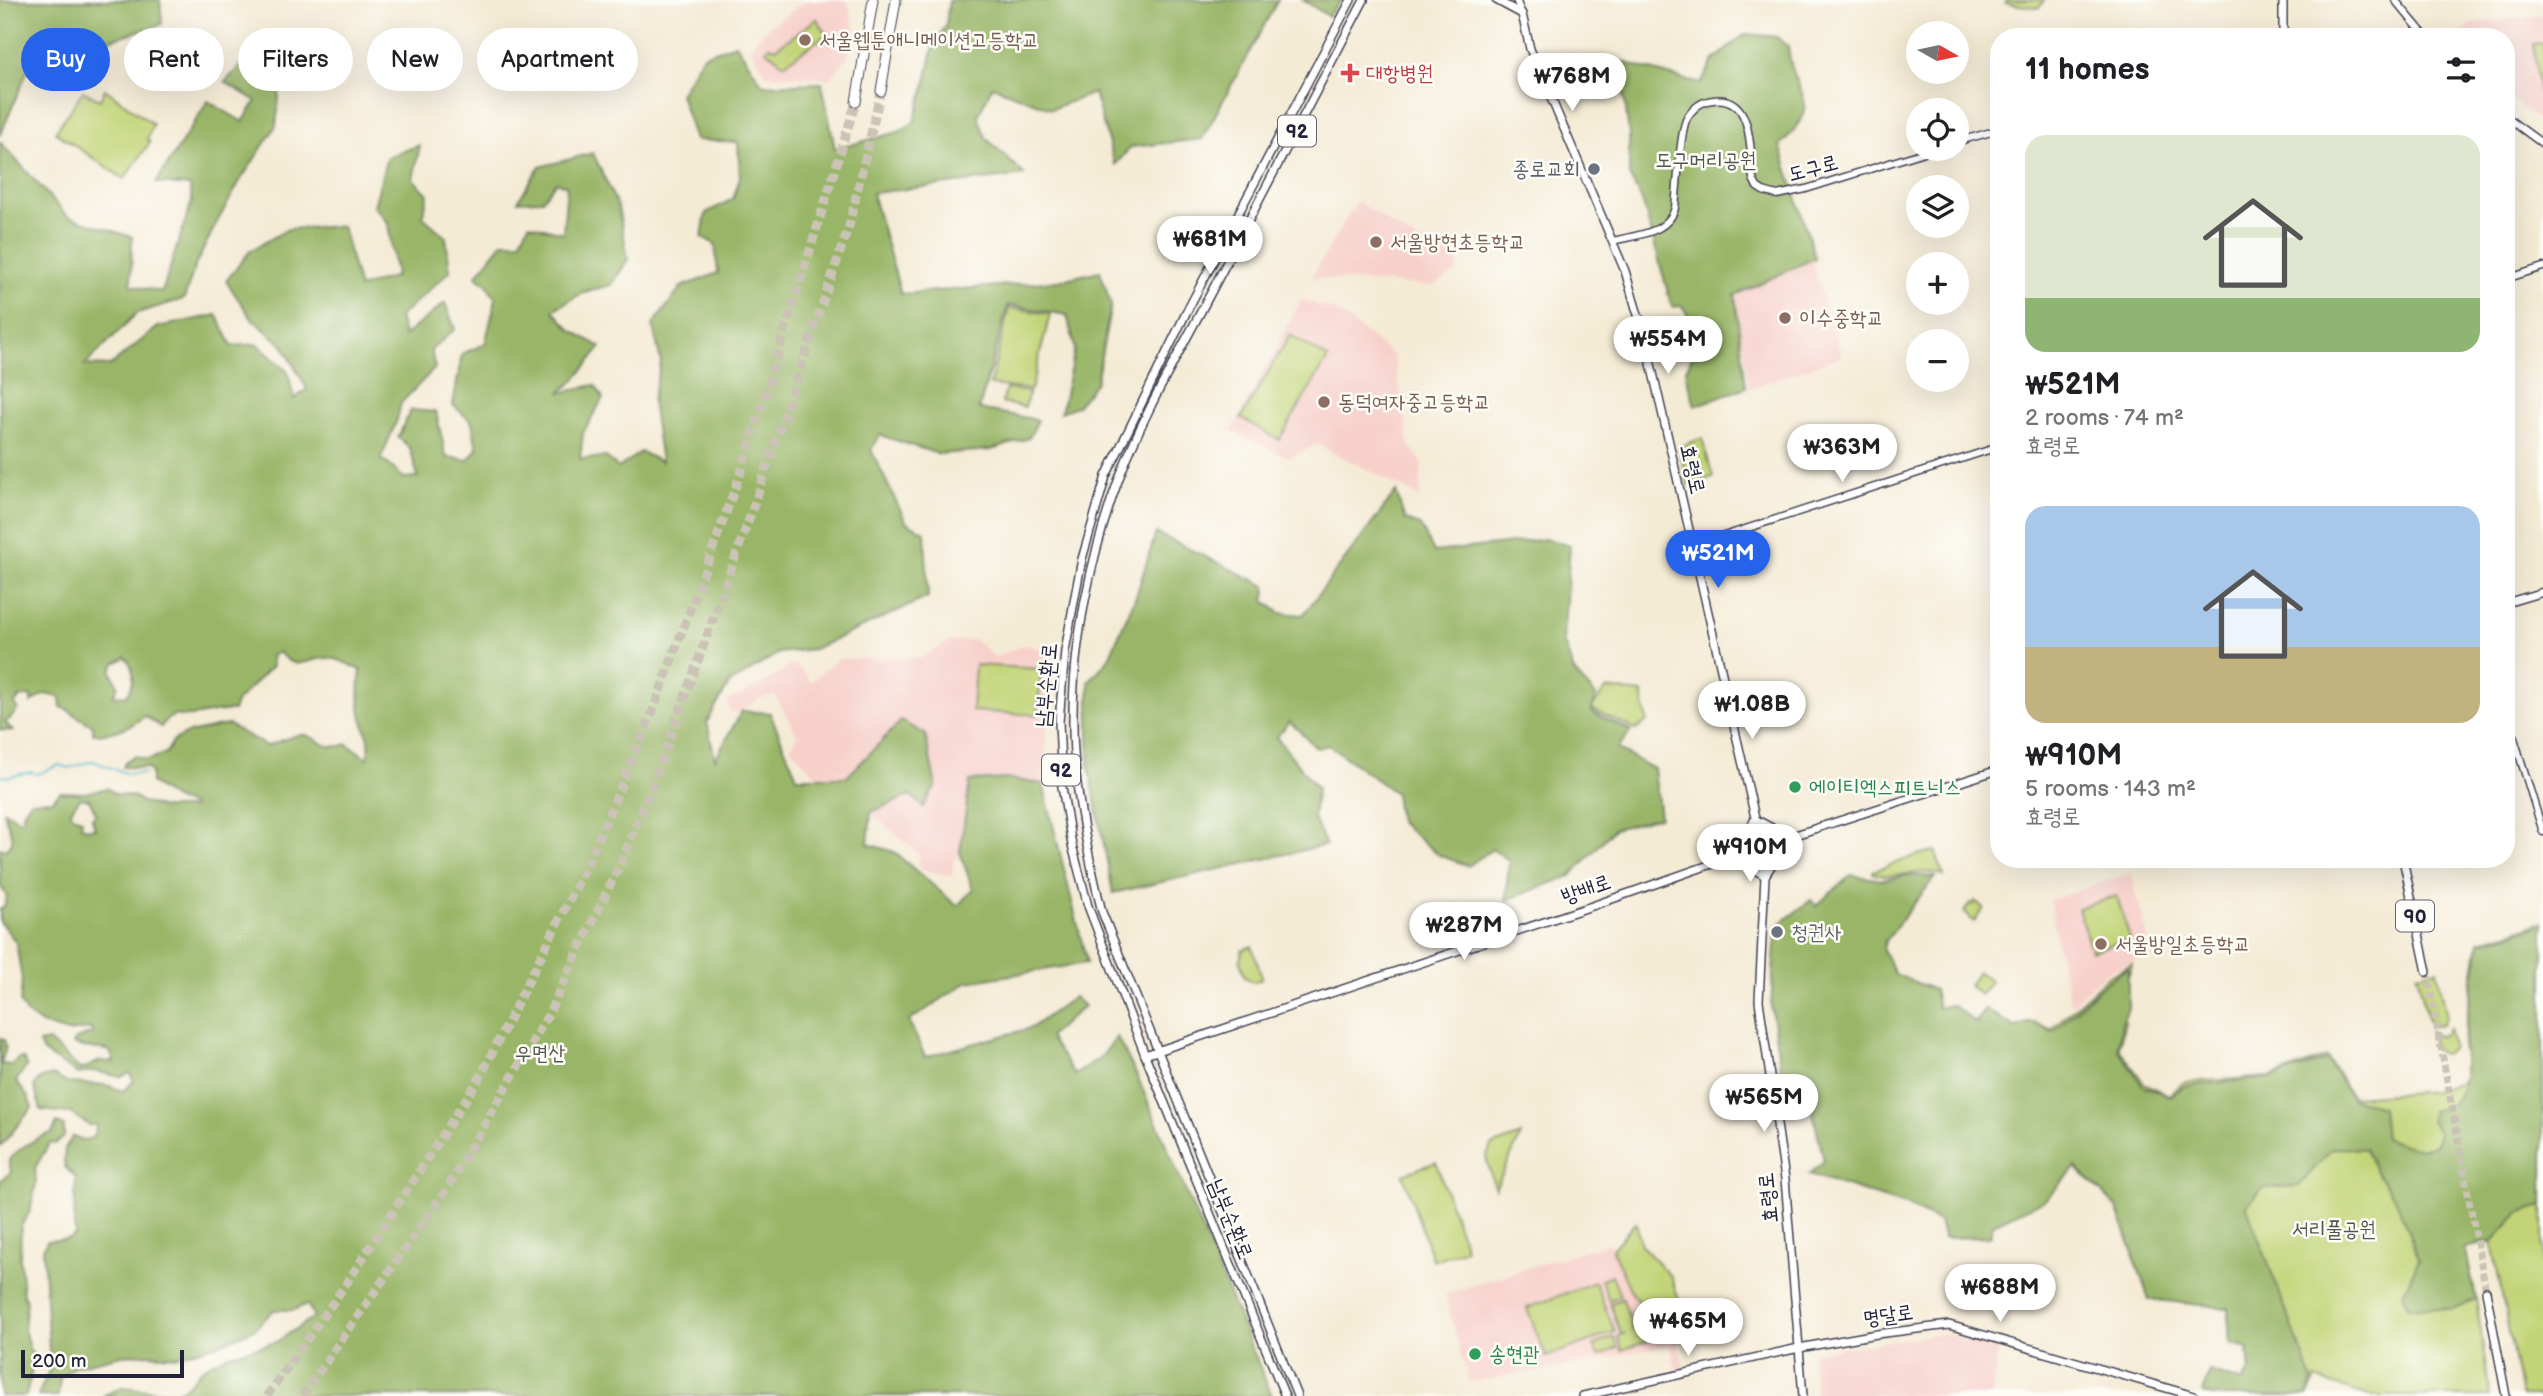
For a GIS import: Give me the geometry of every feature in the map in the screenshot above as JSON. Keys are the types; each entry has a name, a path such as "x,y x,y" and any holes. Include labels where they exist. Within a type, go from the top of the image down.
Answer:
{"highway":[{"path":"856,102 869,25 870,0"},
{"path":"881,91 898,0"}],"main road":[{"name":"남부순환로","path":"1284,1396 1101,944 1080,876 1062,788 1060,713 1070,621 1082,559 1110,467 1186,311 1351,0"},
{"name":"남부순환로","path":"1297,1396 1102,912 1091,871 1076,769 1073,709 1076,659 1087,599 1115,489 1157,396 1364,0"},
{"path":"1496,0 1522,14"},
{"path":"2283,0 2283,28"},
{"name":"효령로","path":"1522,14 1530,49 1625,271 1646,342 1762,848 1765,876 1759,1001 1784,1179 1803,1396"},
{"path":"1216,256 1217,263 1228,261"},
{"path":"1186,311 1195,308 1198,318"},
{"path":"2515,600 2543,592"},
{"name":"방배로","path":"1145,1055 1788,837 1990,773"},
{"path":"1755,819 1788,837 1765,876 1734,857 1755,819"},
{"name":"90","path":"2405,868 2427,972"},
{"path":"2486,1292 2506,1396"},
{"name":"명달로","path":"1583,1396 1799,1348 1950,1325 2194,1396"}],"street":[{"path":"1516,0 1522,14"},
{"path":"2395,0 2418,28"},
{"name":"도구로","path":"1613,240 1660,229 1670,221 1675,208 1684,124 1703,102 1725,100 1742,112 1746,121 1753,180 1757,187 1769,193 1777,195 1805,189 1906,158"},
{"path":"2515,124 2543,144"},
{"path":"1969,138 1990,132"},
{"path":"2515,276 2543,267"},
{"path":"1693,546 1990,450"},
{"path":"2515,741 2543,832"}],"shaded area":[{"name":"서울웹툰애니메이션고등학교","path":"807,0 847,0 856,32 847,57 830,79 766,75 750,48 764,31"},
{"path":"2543,15 2543,126 2515,101 2515,28 2467,28 2471,24"},
{"name":"서울방현초등학교","path":"1357,201 1409,236 1437,250 1455,247 1458,271 1433,286 1311,278"},
{"name":"이수중학교","path":"1812,261 1842,356 1749,389 1736,296"},
{"name":"동덕여자중고등학교","path":"1301,300 1337,311 1394,356 1409,444 1422,462 1420,497 1317,444 1290,458 1232,431"},
{"path":"975,640 994,657 1024,645 1053,650 1043,784 1009,779 970,781 958,859 954,858 952,876 919,869 920,855 870,812 936,786 847,777 818,777 790,748 797,735 775,695 759,699 736,713 730,711 727,701 757,687 792,665 799,667 811,682 838,659 921,658 951,641"},
{"name":"서울방일초등학교","path":"2131,873 2148,939 2139,959 2107,972 2071,1005 2050,900"},
{"path":"1609,1243 1633,1296 1678,1344 1685,1371 1676,1373 1670,1345 1542,1371 1468,1382 1445,1294"},
{"path":"1948,1333 1998,1348 1992,1396 1815,1396 1812,1352"}],"green space":[{"path":"0,0 160,0 162,24 149,28 124,28 124,35 110,40 110,28 21,28 21,86 0,136"},
{"name":"우면산","path":"949,0 1278,0 1202,139 1131,147 1115,165 1094,93 1051,109 992,86 978,116 986,138 1025,175 872,193 901,294 1057,281 1100,271 1111,305 1096,382 1077,406 1061,412 1075,348 1067,315 1008,305 979,409 1038,420 1029,438 991,450 938,454 880,435 871,450 906,522 925,532 928,597 814,649 779,653 729,684 707,722 715,759 742,711 770,713 797,777 847,777 901,721 925,734 936,786 923,807 911,795 871,812 868,844 894,852 957,906 973,890 960,852 970,781 1009,779 1043,784 1087,963 967,982 909,1021 925,1057 1031,1028 1074,997 1084,1006 1049,1037 1075,1075 1101,1057 1117,1037 1137,1076 1272,1396 103,1396 122,1387 175,1393 188,1385 204,1367 227,1355 276,1342 314,1317 307,1304 294,1310 274,1310 254,1329 222,1343 176,1356 122,1355 75,1366 60,1378 58,1396 38,1396 50,1368 43,1249 47,1241 69,1239 76,1234 76,1178 64,1166 65,1148 73,1136 85,1141 93,1137 97,1125 89,1125 70,1113 41,1110 34,1086 41,1078 53,1075 67,1083 106,1085 123,1091 134,1081 130,1073 121,1077 94,1071 78,1074 43,1052 39,1043 49,1041 81,1070 100,1061 114,1062 110,1051 73,1044 76,1039 93,1033 91,1029 67,1032 42,1024 26,1013 20,1003 22,980 16,942 0,922 0,909 4,907 7,897 0,885 0,848 5,850 12,842 4,811 22,821 24,811 31,801 52,800 60,792 85,793 107,788 115,794 135,797 163,808 193,808 151,783 148,768 123,767 126,761 135,756 148,760 166,753 173,741 185,734 220,726 229,725 266,746 305,735 325,745 347,744 367,758 369,744 360,709 361,670 330,658 303,663 292,662 279,652 271,656 272,666 237,701 233,711 175,715 161,727 145,716 120,730 93,734 93,725 61,707 60,697 44,694 31,703 31,696 20,697 14,704 18,708 5,722 13,731 0,730 0,142 67,216 132,237 131,285 162,292 192,201 190,186 156,183 208,101 243,122 256,101 240,91 280,91 276,126 216,224 195,266 184,299 137,313 85,365 110,366 158,327 217,315 232,346 257,344 288,372 294,399 307,389 283,345 252,319 226,281 250,251 288,229 342,226 359,288 396,276 388,223 374,206 387,157 420,145 413,179 428,194 423,217 446,237 450,271 399,317 404,336 445,303 455,329 431,350 435,368 401,403 381,458 404,478 418,477 410,448 398,437 411,410 436,412 446,457 468,460 477,449 472,422 453,405 462,354 485,344 496,299 486,283 476,276 503,242 520,242 529,224 563,233 567,186 556,182 542,200 518,201 539,167 593,153 618,207 628,259 612,285 584,292 553,310 571,330 601,347 574,381 559,393 595,385 603,398 583,433 580,459 606,457 618,468 641,452 661,462 652,401 661,362 653,325 681,287 718,273 715,244 702,237 706,213 733,199 740,177 738,142 695,140 680,94 703,55 736,44 763,85 822,83 835,149 898,132 914,122 934,44 946,25","holes":["126,657 131,666 133,680 127,695 113,696 118,686 111,671 115,663","80,798 89,799 96,813 92,818 95,828 88,829 81,826 82,819 72,816 71,810"]},
{"path":"1303,0 1342,0 1328,16"},
{"path":"2006,0 2044,0 2039,8 2005,3"},
{"path":"817,19 827,34 784,64 766,50 769,46 776,48"},
{"name":"도구머리공원","path":"1745,34 1777,37 1788,46 1790,62 1804,106 1802,117 1794,130 1780,145 1815,258 1735,295 1746,387 1695,406 1685,370 1693,347 1690,320 1682,306 1672,307 1643,203 1629,175 1629,135 1619,79 1622,62 1701,84 1713,61"},
{"path":"2543,43 2543,93 2540,93 2533,45"},
{"name":"우면산","path":"238,68 238,90 225,82"},
{"path":"83,91 100,100 104,91 108,91 153,124 147,139 150,142 124,179 55,132"},
{"path":"1009,308 1050,314 1031,390 990,385"},
{"path":"1290,335 1328,358 1279,440 1241,418"},
{"path":"1006,389 1029,392 1025,407 1002,403"},
{"path":"1702,438 1713,477 1688,485 1679,447"},
{"path":"1396,492 1405,520 1420,525 1434,552 1547,539 1570,546 1563,640 1574,672 1596,696 1591,712 1631,731 1617,749 1654,769 1660,817 1614,829 1571,876 1506,900 1509,861 1493,849 1468,866 1439,855 1399,822 1395,793 1329,745 1317,748 1290,722 1276,737 1317,788 1313,817 1326,845 1113,893 1089,767 1089,681 1108,660 1136,596 1156,533 1266,586 1265,601 1280,613 1303,615"},
{"path":"975,665 1041,669 1038,715 972,711"},
{"path":"1606,689 1642,693 1647,721 1636,730 1591,709"},
{"path":"1935,851 1944,876 1926,872 1890,876 1873,873 1873,871"},
{"name":"서리풀공원","path":"1851,875 1882,880 1909,875 1935,877 1885,941 1883,950 1895,974 1934,990 1938,1008 1952,1005 1976,1023 1985,1009 2015,1028 2035,1023 2052,1032 2098,989 2128,968 2128,1008 2122,1023 2118,1049 2143,1086 2171,1096 2184,1086 2270,1078 2327,1060 2352,1099 2382,1107 2385,1138 2416,1147 2435,1145 2439,1134 2430,1120 2431,1111 2450,1104 2461,1089 2464,1077 2465,1033 2480,942 2543,925 2543,1206 2519,1213 2492,1242 2465,1248 2476,1299 2453,1309 2408,1307 2403,1294 2419,1259 2395,1198 2374,1169 2365,1149 2332,1148 2299,1186 2263,1188 2246,1205 2312,1379 2307,1396 2213,1396 2203,1393 2210,1371 2242,1382 2250,1370 2248,1348 2230,1343 2228,1308 2149,1299 2117,1207 2076,1167 2045,1200 1993,1224 1990,1237 1944,1238 1939,1221 1908,1206 1809,1174 1824,1161 1810,1100 1802,1083 1782,1079 1771,1007 1776,927 1811,900 1816,906"},
{"path":"2117,896 2130,939 2091,951 2078,908"},
{"path":"1975,901 1984,908 1974,922 1964,912 1970,903 1973,905"},
{"name":"서리풀공원","path":"2543,922 2543,1396 2521,1396 2492,1242 2465,1247 2476,1298 2490,1396 2370,1396 2315,1379 2308,1396 2214,1396 2203,1393 2209,1371 2242,1382 2250,1370 2248,1347 2230,1343 2228,1308 2149,1299 2117,1207 2075,1167 1993,1224 1990,1236 1943,1237 1883,950 1894,974 1934,990 1938,1008 1952,1005 1975,1023 1985,1009 2015,1027 2033,1023 2051,1029 2109,976 2132,964 2118,1014 2125,1022 2119,1048 2144,1083 2169,1095 2184,1082 2270,1077 2327,1057 2352,1097 2434,1091 2469,1080 2462,1047 2479,941"},
{"path":"1252,946 1261,975 1261,979 1254,982 1245,977 1240,961 1242,950"},
{"path":"2437,970 2447,1016 2442,1024 2436,1025 2428,1020 2417,974"},
{"path":"1978,972 1991,980 1980,995 1969,985"},
{"path":"2449,1027 2452,1047 2445,1054 2437,1052 2430,1031 2441,1036"},
{"path":"0,1038 4,1040 6,1047 1,1064 11,1065 19,1058 24,1059 27,1066 16,1081 28,1097 32,1108 0,1147"},
{"path":"57,1123 64,1126 64,1137 57,1143 49,1144 35,1168 36,1184 30,1211 21,1226 20,1259 23,1295 27,1300 24,1329 30,1351 36,1357 31,1361 32,1369 26,1396 0,1396 0,1181 11,1172 9,1160 40,1137 52,1133"},
{"path":"1521,1135 1495,1189 1486,1157 1491,1146"},
{"path":"1436,1162 1466,1249 1433,1261 1403,1174"},
{"path":"1636,1222 1641,1245 1671,1277 1692,1337 1676,1341 1633,1296 1612,1249"},
{"path":"1612,1275 1620,1296 1609,1300 1601,1279"},
{"path":"1595,1282 1615,1332 1546,1357 1527,1308"},
{"path":"1623,1299 1633,1330 1643,1327 1648,1341 1622,1350 1618,1336 1625,1333 1621,1334 1610,1303"},
{"path":"1614,1337 1618,1348 1598,1356 1594,1345"}],"waterway":[{"path":"0,776 30,772 38,774 59,765 69,768 93,761 128,774 144,773"}],"tunnel":[{"path":"302,1396 447,1189 548,1015 624,856 664,755 749,519 849,226 881,91"},
{"path":"267,1396 348,1281 479,1079 587,865 652,713 741,472 856,102"},
{"path":"2427,972 2486,1291"}],"place":[{"name":"서울웹툰애니메이션고등학교","path":"805,40"},
{"name":"대항병원","path":"1350,73"},
{"name":"종로교회","path":"1594,169"},
{"name":"서울방현초등학교","path":"1376,242"},
{"name":"이수중학교","path":"1785,318"},
{"name":"동덕여자중고등학교","path":"1324,402"},
{"name":"에이티엑스피트니스","path":"1795,787"},
{"name":"청권사","path":"1777,932"},
{"name":"서울방일초등학교","path":"2101,944"},
{"name":"송현관","path":"1475,1354"}]}
